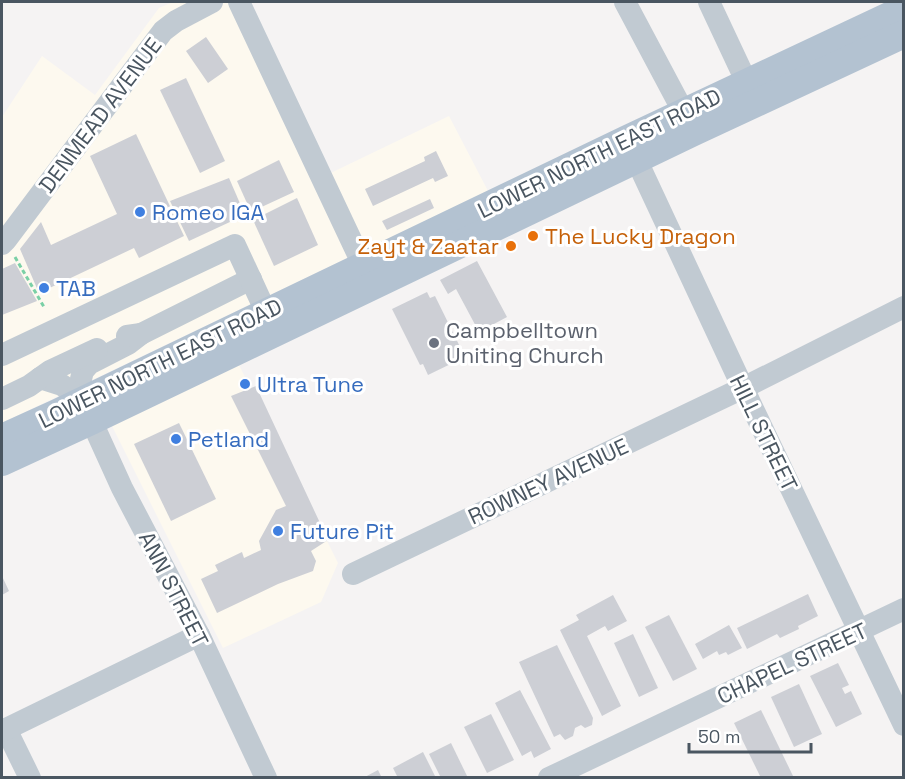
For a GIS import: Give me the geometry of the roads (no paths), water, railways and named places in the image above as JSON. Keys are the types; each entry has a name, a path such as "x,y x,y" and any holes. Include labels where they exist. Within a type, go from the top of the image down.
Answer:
{"main road":[{"name":"LOWER NORTH EAST ROAD","path":"689,122 747,82 903,9"},
{"name":"LOWER NORTH EAST ROAD","path":"2,438 87,411 689,122 903,34"},
{"name":"LOWER NORTH EAST ROAD","path":"2,462 87,411 266,312 368,276"}],"street":[{"name":"DENMEAD AVENUE","path":"4,242 163,31 176,21 212,2"},
{"path":"239,2 368,276"},
{"path":"625,2 689,122"},
{"path":"709,2 747,82"},
{"name":"HILL STREET","path":"632,150 903,725"},
{"path":"2,355 235,245 266,312"},
{"path":"87,411 81,379 83,371 89,364 128,344 141,334 251,279"},
{"name":"ROWNEY AVENUE","path":"353,574 743,388 903,307"},
{"path":"2,399 29,386 50,371 124,337 141,334"},
{"path":"40,378 62,385 87,411"},
{"name":"ANN STREET","path":"87,411 122,488 199,635 266,777"},
{"name":"CHAPEL STREET","path":"549,777 903,609"},
{"path":"30,777 4,730 199,635"}],"place":[{"name":"Romeo IGA","path":"140,212"},
{"name":"The Lucky Dragon","path":"533,236"},
{"name":"Zayt & Zaatar","path":"511,246"},
{"name":"TAB","path":"44,288"},
{"name":"Campbelltown Uniting Church","path":"434,343"},
{"name":"Ultra Tune","path":"245,384"},
{"name":"Petland","path":"176,439"},
{"name":"Future Pit","path":"278,531"}]}
